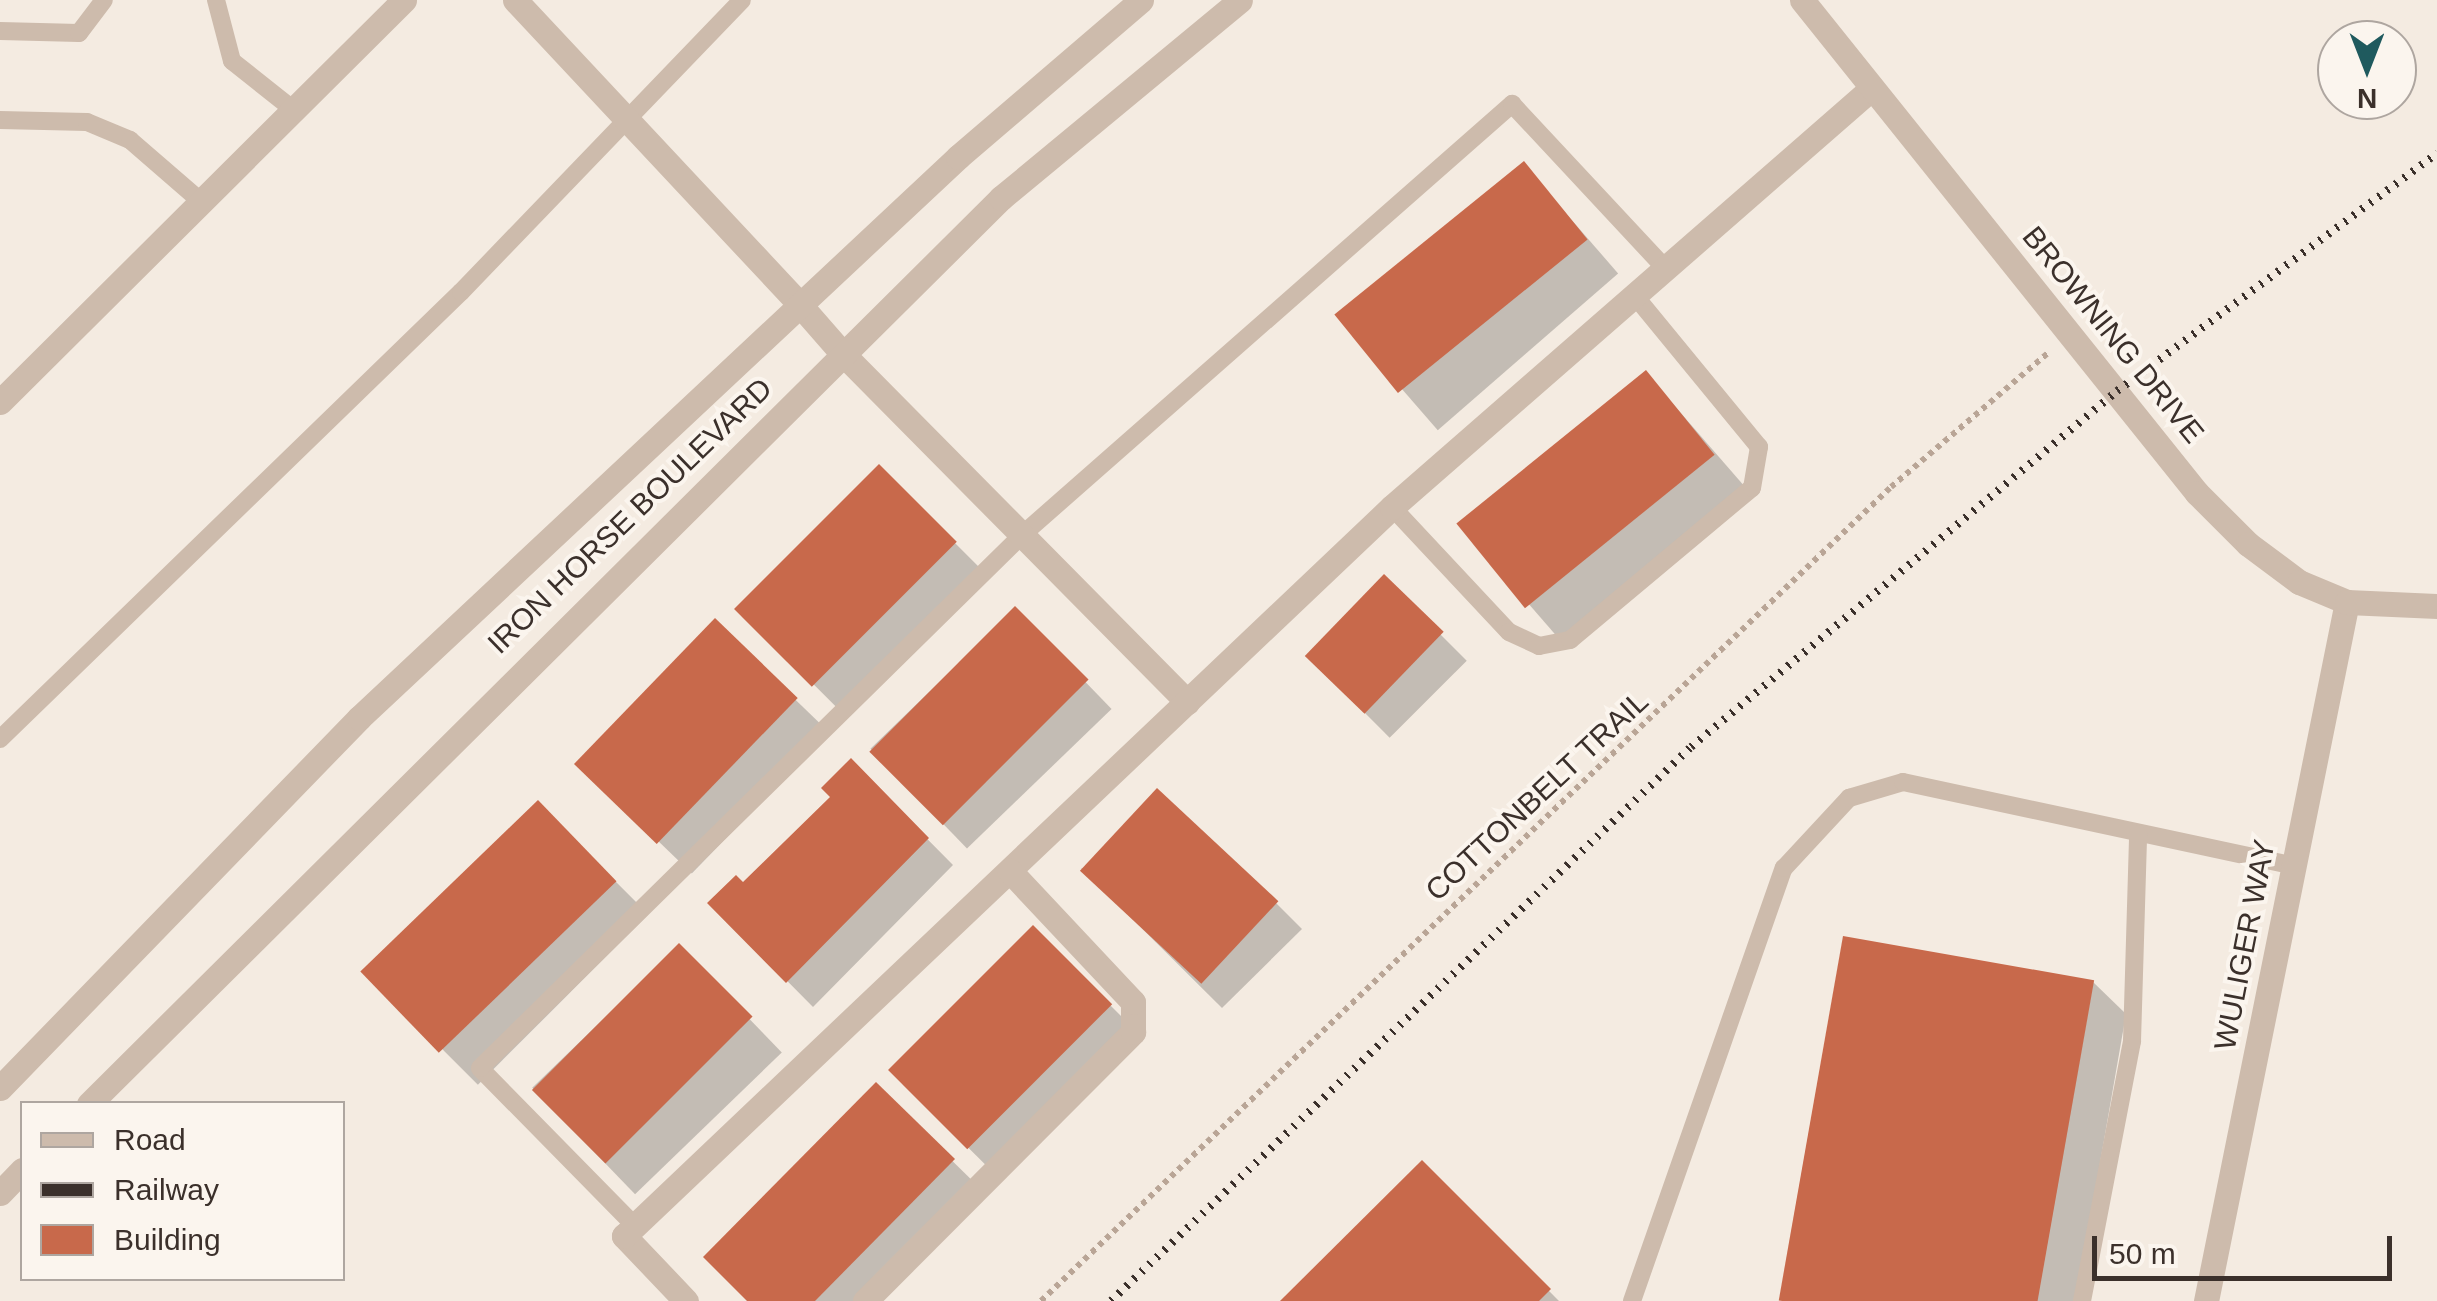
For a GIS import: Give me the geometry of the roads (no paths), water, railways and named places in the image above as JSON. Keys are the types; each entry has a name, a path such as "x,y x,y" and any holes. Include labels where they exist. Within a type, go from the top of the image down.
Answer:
{"street":[{"path":"0,402 204,204 404,0"},
{"path":"515,0 842,353 1187,702"},
{"name":"IRON HORSE BOULEVARD","path":"0,1088 359,718 800,305 1141,0"},
{"name":"IRON HORSE BOULEVARD","path":"91,1101 1001,198 1240,0"},
{"name":"BROWNING DRIVE","path":"1802,0 2071,333 2248,544 2299,582 2347,602 2437,606"},
{"path":"686,1301 624,1236 1392,507 1872,88"},
{"name":"WULIGER WAY","path":"2206,1301 2347,602"},
{"path":"865,1301 1133,1032 1133,1002 1010,871"},
{"path":"0,1193 20,1172"}],"lane":[{"path":"0,32 79,33 99,18 104,0"},
{"path":"216,0 232,61 295,111"},
{"path":"0,738 630,121 742,0"},
{"path":"635,1226 480,1068 1022,535 1512,104 1666,270"},
{"path":"0,120 87,122 130,140 204,204"},
{"path":"1392,507 1509,632 1539,646 1570,640 1752,488 1758,446 1636,296"},
{"path":"1632,1301 1784,868 1848,798 1903,782 2294,866"},
{"path":"2082,1301 2132,1042 2138,834"}],"railway":[{"path":"1111,1301 1691,747 2117,391 2437,153"}]}
